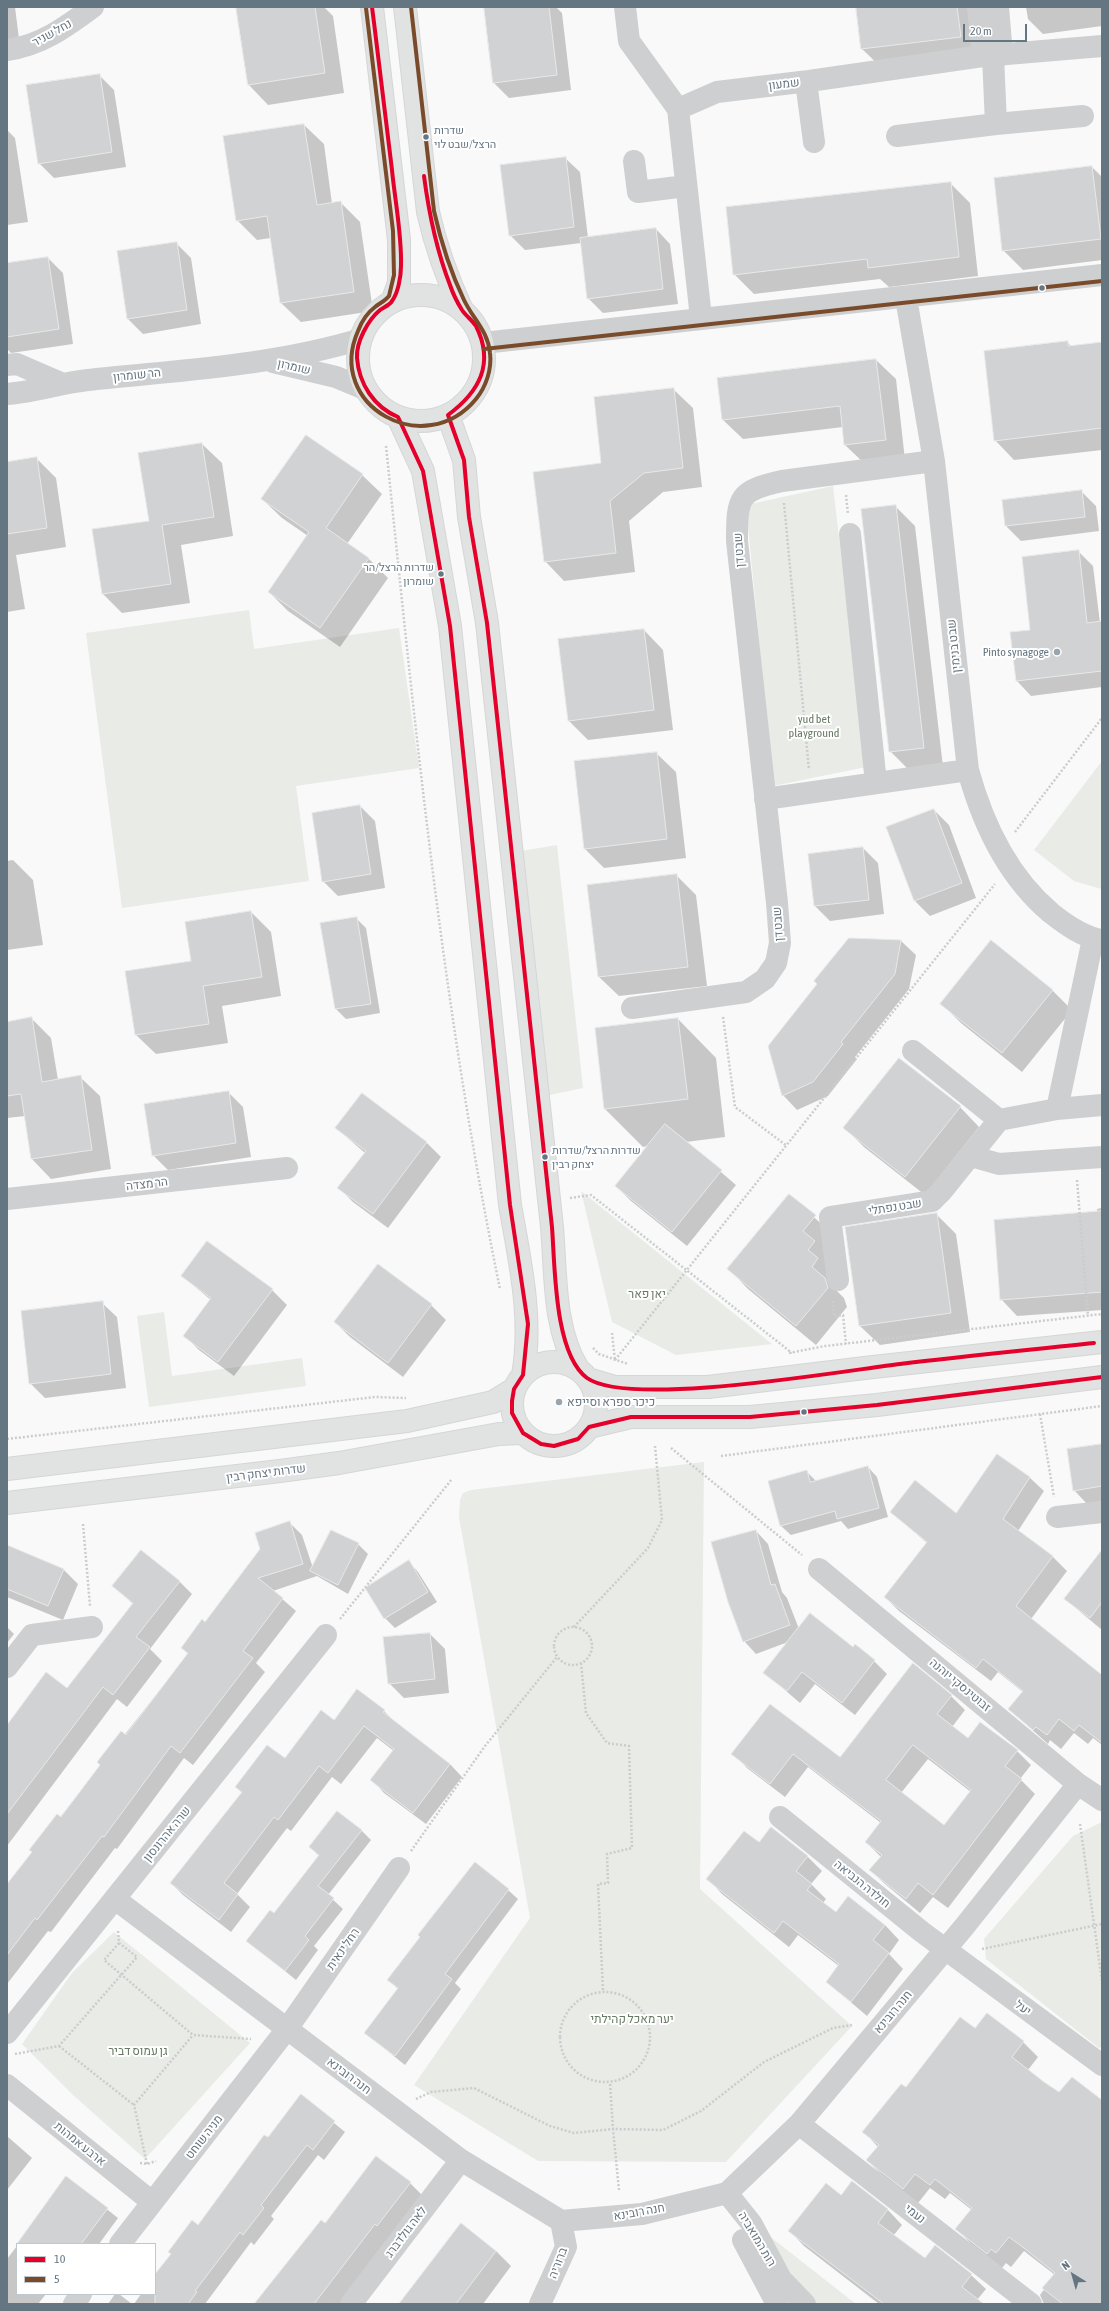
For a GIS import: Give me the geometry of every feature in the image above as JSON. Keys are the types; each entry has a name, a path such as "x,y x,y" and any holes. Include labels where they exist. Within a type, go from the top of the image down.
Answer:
{"main road":[{"path":"372,7 399,240 399,283 392,302"},
{"path":"390,413 415,421 432,420 448,415 463,406 474,393 481,377 483,366 483,343 475,325 462,310 447,277 436,246 428,212 405,7"},
{"path":"448,415 464,460 469,517 487,623 561,1324 569,1354 594,1390 596,1403 594,1415 589,1427 578,1439 566,1444 554,1446 541,1444 523,1433 512,1413 512,1401 519,1382 528,1341 525,1294 510,1205 450,626 423,471 390,413 365,389 359,373 357,356 360,339 368,324 379,311 392,302 410,296 428,295 446,300 462,310"},
{"path":"7,1469 407,1421 493,1402 519,1382 532,1368 543,1363 567,1364 583,1374 615,1387 708,1387 1102,1342"},
{"path":"589,1427 631,1417 750,1417 877,1405 1102,1377"},
{"name":"שדרות יצחק רבין","path":"7,1503 339,1463 499,1434 523,1433"}],"street":[{"name":"נחל שניר","path":"7,50 24,48 62,30 93,7"},
{"path":"625,7 629,41 678,109 701,318"},
{"path":"978,7 993,56"},
{"path":"996,124 993,56 998,7"},
{"name":"שמעון","path":"678,109 717,92 993,56 1102,46"},
{"path":"809,81 807,89 814,142"},
{"path":"897,136 996,124 1083,116"},
{"path":"634,161 638,192 686,186"},
{"path":"483,343 701,318 906,298 1102,275"},
{"name":"שבט בנימין","path":"906,298 934,461 968,770 976,798 1005,860 1038,902 1065,925 1097,939"},
{"name":"שומרון","path":"268,361 360,339"},
{"name":"שומרון","path":"268,361 336,377 365,389"},
{"name":"הר שומרון","path":"7,394 22,393 61,383 268,361"},
{"path":"7,365 17,364 61,383"},
{"name":"שבט דן","path":"632,1008 746,992 765,979 776,963 780,943 766,799 737,541 737,513 740,502 746,493 759,486 782,481 934,461"},
{"path":"850,534 876,783"},
{"path":"766,799 968,770"},
{"path":"1058,1109 1097,939"},
{"path":"913,1051 999,1120 1058,1109 1102,1105"},
{"name":"שבט נפתלי","path":"839,1290 830,1217 932,1201 971,1156 999,1120"},
{"path":"971,1156 999,1164 1102,1157"},
{"name":"הר מצדה","path":"7,1199 287,1168"},
{"path":"1057,1517 1102,1512"},
{"name":"זבוטינסקי יוהנה","path":"819,1569 1078,1784 1102,1800"},
{"path":"7,1667 32,1635 92,1627"},
{"name":"שרה אהרונסון","path":"7,2034 326,1635"},
{"name":"חנה רובינא","path":"115,1899 461,2160 561,2221 642,2214 727,2193 800,2124 945,1949 1078,1784"},
{"name":"חולדה הנביאה","path":"780,1817 945,1949"},
{"name":"רחל ינאית","path":"287,2029 399,1868"},
{"name":"יעל","path":"945,1949 1102,2065"},
{"name":"מניה שוחט","path":"121,2243 287,2029"},
{"name":"ארבע אמהות","path":"7,2085 152,2202"},
{"name":"נעמי","path":"800,2124 1031,2304"},
{"name":"לאה גולדברג","path":"351,2304 461,2160"},
{"name":"רות המואביה","path":"727,2193 738,2231 777,2304"},
{"name":"רות המואביה","path":"727,2193 751,2223 782,2279 805,2304"},
{"name":"ברוריה","path":"540,2304 566,2247 561,2221"},
{"path":"74,2304 80,2295"}],"path":[{"path":"390,413 417,730 449,998 493,1254"},
{"path":"782,481 811,793"},
{"path":"846,499 848,512"},
{"path":"615,1360 787,1146 1005,860 1102,718"},
{"path":"730,1015 723,1016 735,1107 787,1146"},
{"path":"1075,1160 1088,1316"},
{"path":"549,1200 591,1195 818,1374"},
{"path":"839,1290 833,1301 834,1316 843,1315 846,1344"},
{"path":"784,1354 846,1344 1102,1314"},
{"path":"612,1333 615,1360 615,1387"},
{"path":"589,1344 599,1354 635,1365"},
{"path":"7,1439 375,1397 411,1398"},
{"path":"721,1456 1102,1406"},
{"path":"1040,1414 1057,1517"},
{"path":"574,1627 582,1630 591,1641 589,1656 581,1663 570,1665 557,1657 554,1650 556,1636 562,1631 574,1627 648,1548 662,1520 655,1446"},
{"path":"671,1448 819,1569"},
{"path":"326,1635 452,1478"},
{"path":"83,1524 92,1627"},
{"path":"399,1868 485,1746 557,1657"},
{"path":"581,1663 586,1713 607,1743 629,1746 632,1848 607,1854 608,1883 598,1884 603,1991"},
{"path":"1080,1824 1102,1981"},
{"path":"982,1949 1102,1924"},
{"path":"13,2054 59,2046 123,1975 137,1957 119,1943 117,1928 124,1929"},
{"path":"119,1943 104,1960 193,2035 256,2039"},
{"path":"603,1991 620,1993 635,2002 646,2016 650,2033 648,2052 638,2067 623,2078 610,2082 587,2079 572,2068 562,2053 559,2036 562,2019 572,2004 586,1995 603,1991"},
{"path":"393,2109 431,2092 474,2088 550,2126 574,2133 613,2129 663,2130 701,2111 764,2062 833,2028 860,2024"},
{"path":"134,2105 193,2035"},
{"path":"59,2046 134,2105 147,2164"},
{"path":"610,2082 619,2190"},
{"path":"134,2162 147,2164 159,2160"}],"green space":[{"name":"yud bet playground","path":"833,486 866,767 773,786 746,505"},
{"path":"249,610 254,649 399,628 419,768 296,786 309,881 122,908 86,633"},
{"path":"1102,761 1102,889 1074,881 1034,850"},
{"path":"557,845 583,1088 545,1096 515,852"},
{"name":"יאן פאר","path":"581,1191 772,1344 676,1355 612,1322"},
{"path":"164,1312 172,1376 302,1358 306,1386 149,1407 137,1316"},
{"name":"יער מאכל קהילתי","path":"704,1462 700,1889 852,2026 726,2162 538,2161 414,2085 530,1918 459,1517 460,1500 463,1493 471,1490"},
{"path":"1102,1822 1102,2047 1099,2048 986,1959 984,1939 1073,1836"},
{"name":"גן עמוס דביר","path":"114,1932 250,2043 145,2159 73,2095 22,2044 72,1973"},
{"path":"768,2235 856,2304 827,2305 819,2304 811,2300 803,2293 789,2274"}],"building":[{"path":"236,7 315,7 325,73 248,85"},
{"path":"484,7 549,7 557,75 493,83"},
{"path":"856,7 957,7 961,37 861,49"},
{"path":"100,74 112,152 38,164 26,85"},
{"path":"304,124 317,205 341,201 354,292 280,303 267,216 236,221 223,136"},
{"path":"566,157 574,227 509,236 500,165"},
{"path":"1092,166 1101,239 1002,251 994,178"},
{"path":"951,182 959,257 868,268 867,259 733,275 726,207"},
{"path":"656,228 663,289 587,299 580,238"},
{"path":"177,242 187,310 127,319 117,251"},
{"path":"48,257 59,329 7,337 7,263"},
{"path":"1068,341 1068,346 1102,342 1102,428 994,441 984,351"},
{"path":"876,359 886,440 844,445 840,406 722,420 717,378"},
{"path":"674,388 683,468 644,473 610,501 616,553 544,562 533,472 601,463 594,397"},
{"path":"306,435 363,474 326,528 369,558 320,628 268,592 309,532 261,499"},
{"path":"202,443 214,517 162,525 171,584 102,594 92,529 149,521 138,453"},
{"path":"37,457 47,528 7,534 7,462"},
{"path":"1082,490 1085,517 1005,526 1002,500"},
{"path":"896,505 924,748 889,752 861,509"},
{"path":"1079,550 1087,623 1102,621 1102,671 1016,681 1010,632 1030,630 1022,557"},
{"path":"644,629 654,710 568,721 558,639"},
{"path":"657,752 667,839 584,849 574,761"},
{"path":"360,805 371,874 322,882 312,813"},
{"path":"934,809 962,883 914,901 886,827"},
{"path":"863,847 869,900 814,906 808,854"},
{"path":"677,874 688,967 598,977 587,885"},
{"path":"251,911 262,977 203,986 209,1024 135,1035 125,971 191,961 185,922"},
{"path":"357,917 371,1004 335,1009 320,923"},
{"path":"849,938 901,940 895,974 841,1042 843,1044 813,1082 782,1096 768,1046 817,984 814,981"},
{"path":"991,940 1053,990 1002,1053 940,1004"},
{"path":"32,1017 42,1082 81,1075 92,1150 31,1159 21,1094 7,1096 7,1022"},
{"path":"678,1018 688,1099 604,1109 595,1028"},
{"path":"899,1058 961,1106 905,1177 843,1128"},
{"path":"229,1091 236,1143 152,1156 144,1104"},
{"path":"362,1093 427,1142 373,1214 337,1188 366,1151 335,1128"},
{"path":"665,1124 722,1170 672,1232 615,1186"},
{"path":"789,1194 816,1215 803,1231 815,1241 808,1250 818,1258 812,1267 825,1278 828,1288 796,1326 727,1269"},
{"path":"1102,1211 1102,1292 1000,1300 994,1220"},
{"path":"937,1213 951,1313 859,1326 845,1227"},
{"path":"207,1241 273,1289 218,1362 183,1336 211,1298 181,1276"},
{"path":"378,1264 432,1304 388,1363 334,1322"},
{"path":"103,1301 111,1374 29,1384 21,1311"},
{"path":"1102,1444 1102,1486 1073,1491 1067,1449"},
{"path":"997,1454 1030,1477 1003,1519 1053,1556 1016,1606 1102,1675 1102,1743 1079,1725 1074,1731 1059,1719 1047,1735 1036,1727 1033,1730 1008,1709 1023,1691 983,1659 976,1668 884,1597 927,1542 890,1512 915,1480 956,1513"},
{"path":"868,1466 879,1508 837,1519 835,1511 780,1526 768,1481 807,1470 810,1482"},
{"path":"290,1521 303,1564 258,1578 283,1598 243,1651 253,1658 180,1753 171,1746 104,1837 102,1836 37,1920 35,1918 7,1955 7,1884 32,1852 29,1850 57,1814 61,1817 100,1765 97,1762 121,1731 126,1735 188,1653 181,1648 202,1619 205,1622 260,1549 255,1533"},
{"path":"331,1530 359,1543 338,1585 310,1571"},
{"path":"756,1530 771,1585 775,1584 790,1625 743,1642 728,1602 711,1542"},
{"path":"7,1545 64,1569 48,1606 7,1589"},
{"path":"141,1550 180,1581 136,1637 150,1647 113,1695 103,1687 7,1814 7,1725 46,1672 67,1688 133,1603 112,1586"},
{"path":"1102,1550 1102,1602 1090,1618 1064,1599"},
{"path":"409,1560 428,1592 384,1619 365,1588"},
{"path":"810,1613 853,1647 855,1644 875,1660 842,1703 802,1672 787,1691 763,1673"},
{"path":"430,1633 435,1679 388,1684 383,1637"},
{"path":"913,1663 952,1695 937,1714 968,1738 980,1722 1018,1750 1005,1766 1022,1779 933,1895 918,1883 906,1899 869,1870 882,1855 865,1842 881,1821 793,1754 770,1784 731,1754 770,1704 840,1757","holes":["913,1745 971,1790 944,1825 886,1780"]},
{"path":"357,1689 385,1710 383,1712 450,1764 413,1813 370,1780 394,1749 364,1726 328,1773 319,1766 278,1820 274,1817 224,1883 238,1894 219,1920 170,1883 242,1792 235,1787 267,1745 285,1758 321,1710 334,1720"},
{"path":"337,1811 362,1830 318,1886 334,1898 305,1936 309,1940 285,1971 246,1941 270,1910 274,1913 319,1855 309,1847"},
{"path":"771,1827 808,1856 796,1871 812,1884 807,1890 836,1912 848,1896 885,1925 873,1940 889,1953 851,2002 826,1982 839,1964 783,1921 774,1933 706,1879 744,1831 759,1842"},
{"path":"475,1862 509,1889 445,1974 452,1979 395,2056 364,2033 398,1988 387,1980 420,1937 418,1935"},
{"path":"987,2013 1024,2041 1012,2057 1044,2082 1059,2092 1072,2077 1102,2100 1102,2304 1063,2304 1042,2288 1055,2273 1009,2237 996,2253 991,2249 987,2254 955,2229 972,2208 935,2179 930,2185 915,2174 903,2189 866,2160 879,2145 862,2132 901,2084 906,2087 960,2017 975,2028"},
{"path":"301,2094 335,2121 313,2150 307,2145 261,2205 264,2208 243,2235 240,2232 195,2291 197,2292 188,2304 155,2304 156,2273 171,2254 168,2252 192,2220 198,2225 264,2135 268,2137"},
{"path":"376,2156 411,2182 377,2226 375,2224 314,2304 254,2304 321,2220 325,2223"},
{"path":"66,2176 108,2208 82,2243 18,2243"},
{"path":"852,2181 888,2209 878,2223 925,2258 935,2245 972,2274 962,2287 984,2304 884,2304 788,2231 826,2183 841,2195"},
{"path":"461,2223 496,2251 456,2304 399,2304"}],"transit line":[{"name":"10","path":"372,7 399,230 401,270 396,294 390,304 380,310 367,325 358,345 357,358 358,368 369,394 389,413 398,417 423,471 450,626 510,1205 528,1324 523,1375 514,1389 512,1413 523,1433 541,1444 554,1446 578,1439 589,1427 631,1417 750,1417 877,1405 1102,1377"},
{"name":"5","path":"366,8 393,231 394,275 389,296 369,312 358,331 352,358 355,382 367,402 386,416 408,425 431,425 455,417 476,399 488,378 490,353 486,338 464,300 450,267 434,211 411,7"},
{"name":"10","path":"424,176 428,204 445,272 458,304 476,326 482,340 484,353 484,365 481,376 475,387 468,397 448,415 464,460 469,517 487,623 552,1227 558,1308 562,1330 568,1350 576,1366 587,1378 610,1386 645,1389 689,1389 738,1385 924,1361 1094,1343"},
{"name":"5","path":"484,349 1102,281"}],"place":[{"name":"שדרות הרצל/שבט לוי","path":"426,137"},
{"name":"שדרות הרצל/הר שומרון","path":"441,574"},
{"name":"Pinto synagoge","path":"1057,652"},
{"name":"שדרות הרצל/שדרות יצחק רבין","path":"545,1157"},
{"name":"כיכר ספרא וסייפא","path":"559,1402"}]}
